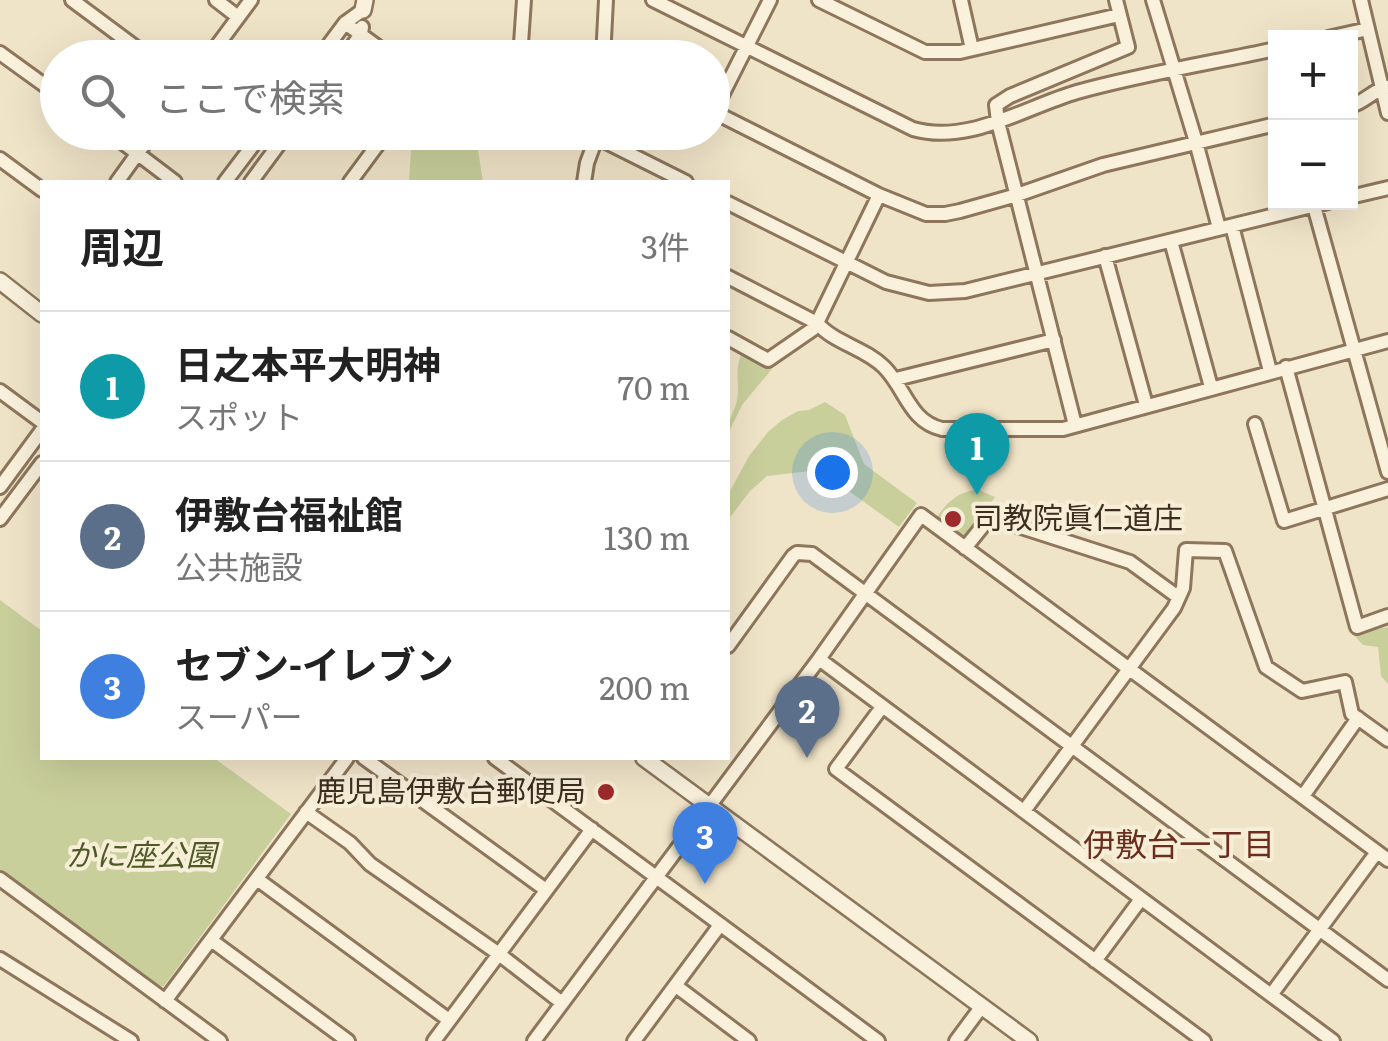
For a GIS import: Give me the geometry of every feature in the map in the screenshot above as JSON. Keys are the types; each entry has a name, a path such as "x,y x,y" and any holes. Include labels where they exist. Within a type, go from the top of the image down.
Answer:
{"street":[{"path":"72,0 126,40"},
{"path":"216,0 238,17"},
{"path":"221,40 251,0"},
{"path":"521,40 524,0"},
{"path":"605,40 606,0"},
{"path":"653,0 930,134 998,122 1075,92 1268,50"},
{"path":"730,78 770,0"},
{"path":"819,0 926,52 960,52 1119,15"},
{"path":"961,0 972,48"},
{"path":"1075,425 996,104 1128,47 1116,0"},
{"path":"1155,0 1270,372"},
{"path":"1361,0 1388,112"},
{"path":"332,40 364,5"},
{"path":"357,40 364,5"},
{"path":"345,23 369,40"},
{"path":"1358,31 1368,29"},
{"path":"0,53 40,82"},
{"path":"1358,102 1385,88"},
{"path":"730,120 879,195 926,214 945,214 1017,195 1102,165 1268,126"},
{"path":"133,150 172,180"},
{"path":"118,180 141,150"},
{"path":"226,180 249,150"},
{"path":"252,180 275,150"},
{"path":"351,180 373,150"},
{"path":"584,180 592,150"},
{"path":"626,150 682,180"},
{"path":"0,159 40,189"},
{"path":"1358,196 1388,190"},
{"path":"730,339 768,360 813,329 879,195"},
{"path":"730,204 886,282 928,293 965,290 1296,210"},
{"path":"1322,210 1354,350 1388,472"},
{"path":"1170,240 1211,388"},
{"path":"1105,256 1146,405"},
{"path":"730,279 871,355 896,380 920,420 942,430 1055,430 1388,341"},
{"path":"0,282 40,312"},
{"path":"896,380 1054,340"},
{"path":"1286,367 1358,627 1388,616"},
{"path":"0,391 40,421"},
{"path":"1255,424 1284,521 1388,489"},
{"path":"0,488 40,433"},
{"path":"0,519 40,466"},
{"path":"534,1041 819,660 921,515 1383,856 1320,929 1272,994"},
{"path":"965,548 990,517 1130,562 1178,597"},
{"path":"1024,811 1174,608 1183,588 1186,550 1224,551 1266,667 1302,691 1345,682 1352,714 1388,740"},
{"path":"730,643 797,554 812,554 1388,980"},
{"path":"819,660 1334,1041"},
{"path":"882,707 836,769 1204,1041"},
{"path":"1303,796 1358,718"},
{"path":"166,1000 345,760"},
{"path":"367,760 546,890"},
{"path":"498,760 878,1041"},
{"path":"647,760 1029,1041"},
{"path":"306,812 350,843 370,864 562,1003"},
{"path":"434,1041 592,829"},
{"path":"257,878 449,1020"},
{"path":"0,879 220,1041"},
{"path":"1095,961 1141,898"},
{"path":"634,1041 720,925"},
{"path":"211,940 348,1041"},
{"path":"0,959 131,1041"},
{"path":"676,986 749,1041"},
{"path":"956,1041 982,1006"}],"green space":[{"path":"411,150 478,150 483,180 409,180"},
{"path":"741,355 746,355 772,369 742,405 730,430 737,400"},
{"path":"825,402 845,415 864,464 917,503 899,527 832,479 811,471 767,476 730,517 730,491 749,456 782,420"},
{"path":"979,490 995,497 969,535 960,535 937,517 955,498"},
{"name":"かに座公園","path":"0,600 40,630 40,760 217,760 291,814 164,986 155,986 0,870"},
{"path":"1388,627 1388,684 1381,676 1378,647 1363,645 1353,634"}],"place":[{"name":"日之本平大明神","path":"977,495"},
{"name":"司教院眞仁道庄","path":"953,519"},
{"name":"伊敷台福祉館","path":"807,758"},
{"name":"鹿児島伊敷台郵便局","path":"606,792"},
{"name":"セブン-イレブン","path":"705,884"}],"district":[{"name":"伊敷台一丁目","path":"1179,845"}]}
